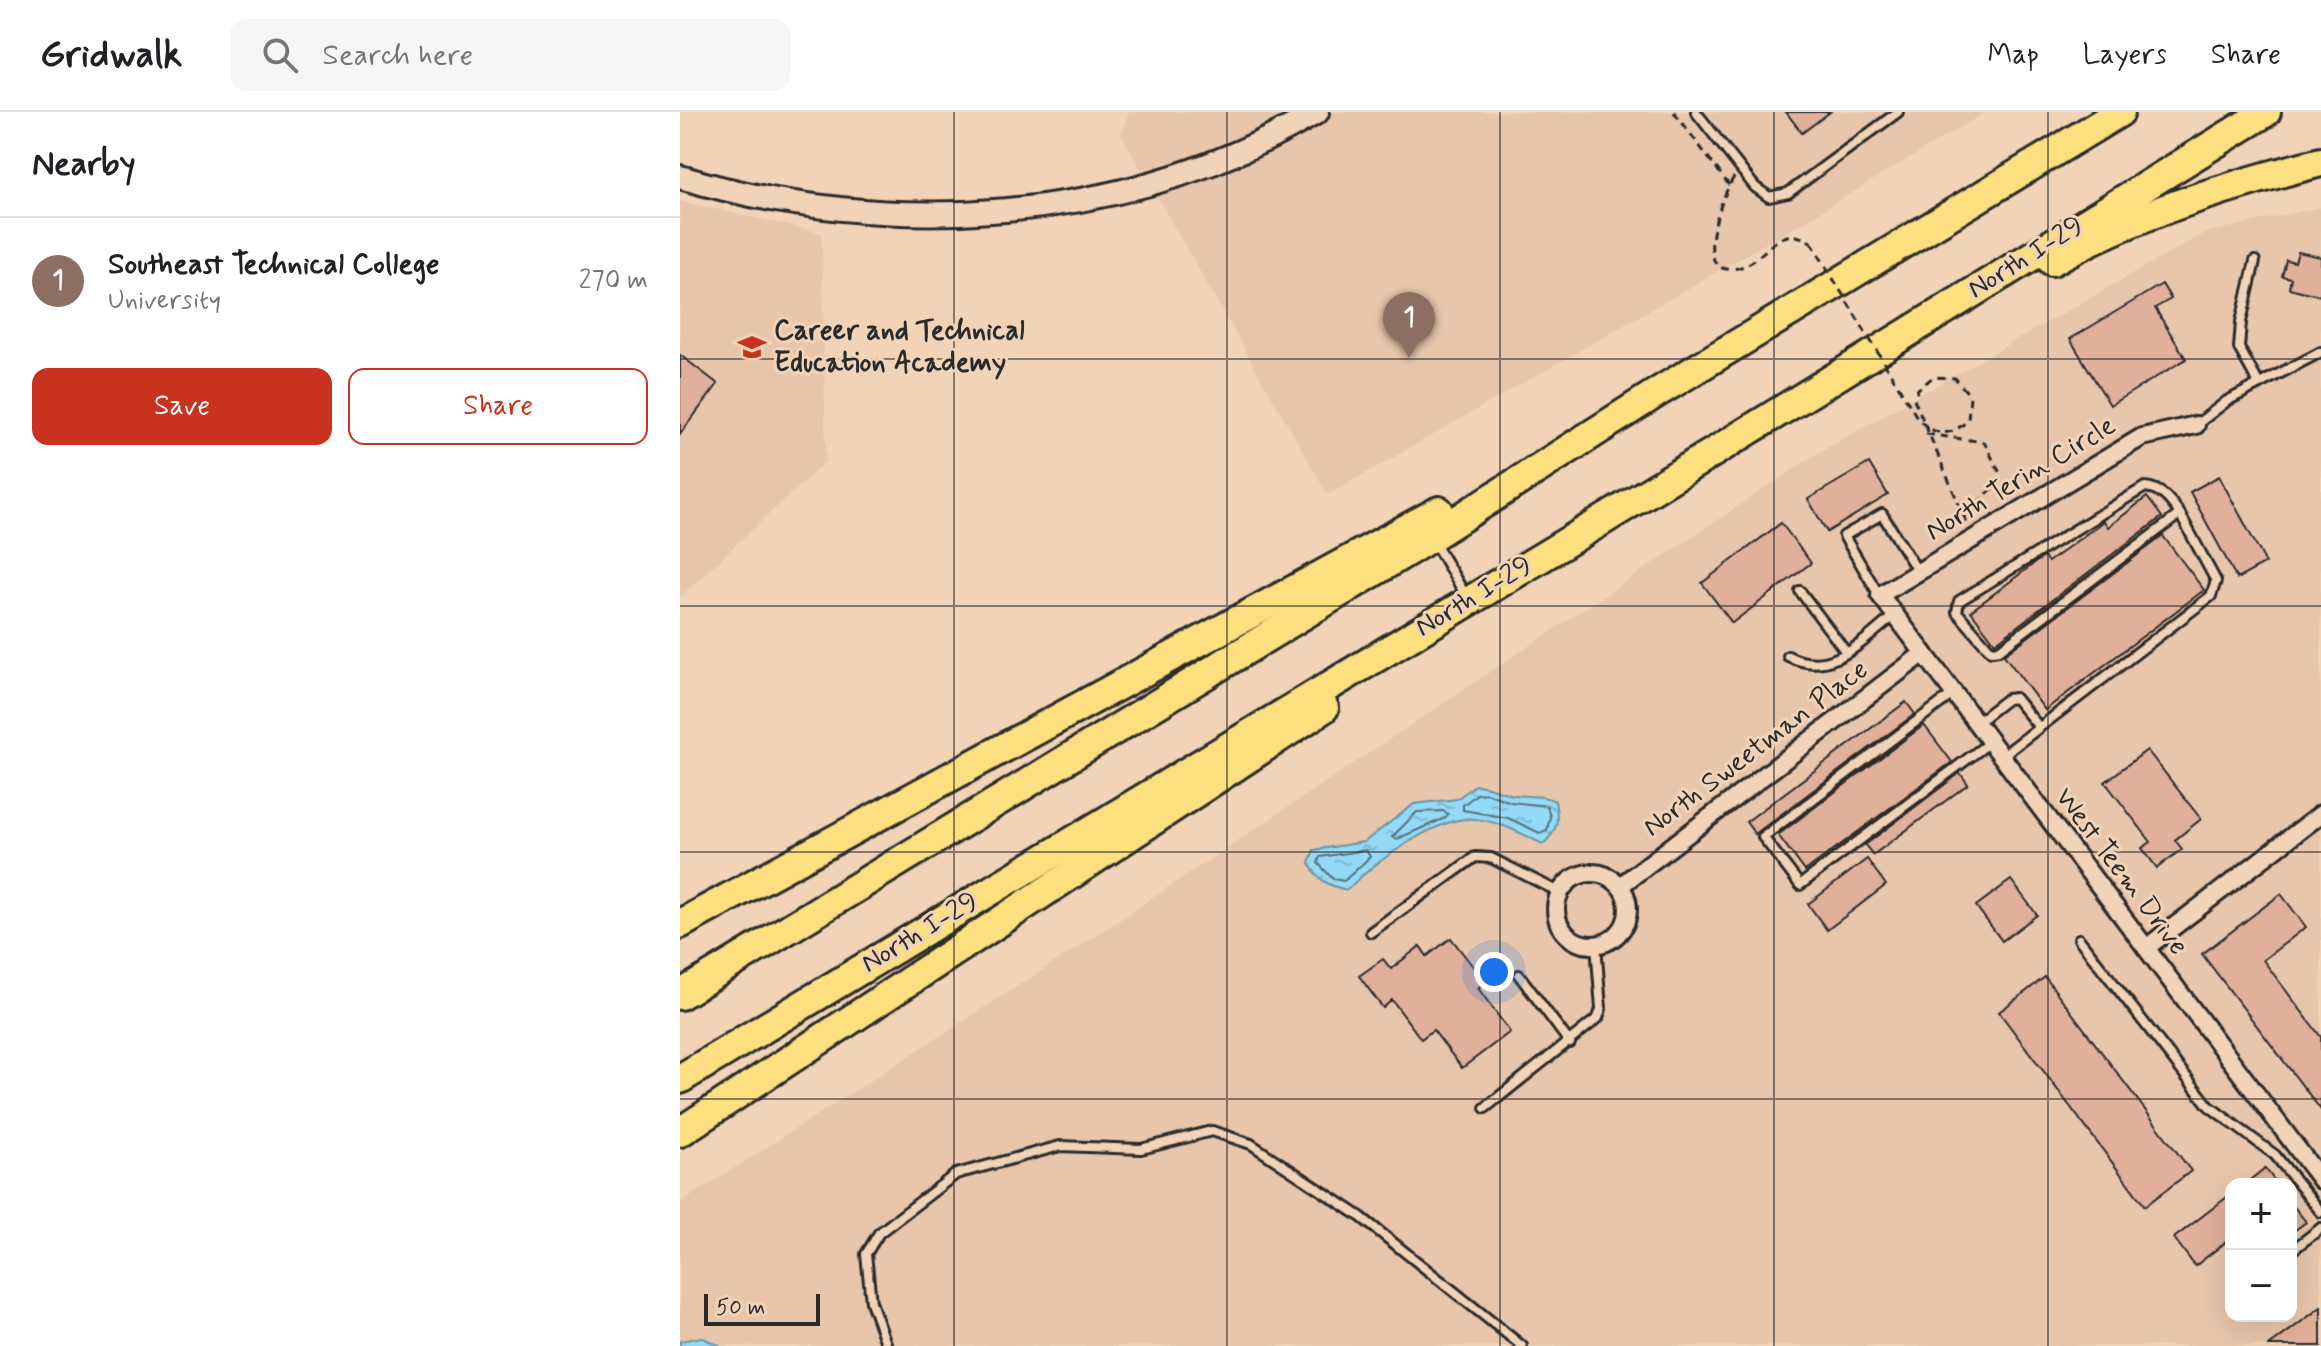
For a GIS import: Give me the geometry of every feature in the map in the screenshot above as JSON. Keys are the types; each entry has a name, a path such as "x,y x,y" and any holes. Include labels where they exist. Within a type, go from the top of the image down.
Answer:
{"highway":[{"path":"680,995 1431,537 1658,392 2120,112"},
{"name":"North I-29","path":"680,1079 1600,522 2266,112"},
{"path":"1923,323 1971,310 2065,254 2132,225 2206,196 2321,162"},
{"path":"680,924 1658,392"},
{"path":"680,1132 1386,667 1600,522"}],"street":[{"path":"680,177 776,202 831,209 918,215 1003,210 1085,198 1165,177 1245,147 1317,112"},
{"name":"North Terin Circle","path":"1880,595 2142,437 2196,425"},
{"name":"West Teem Drive","path":"1880,595 2321,1180"},
{"name":"North Sweetman Place","path":"1620,886 1924,653"},
{"path":"2146,948 2321,814"},
{"path":"1588,872 1611,878 1620,886 1626,896 1626,920 1613,939 1596,944 1578,943 1560,927 1556,916 1559,892 1576,876 1588,872"}],"lane":[{"path":"1696,112 1755,187 1769,197 1788,193 1898,112"},
{"path":"2255,261 2241,322 2239,348 2259,384"},
{"path":"2196,425 2227,401 2321,352"},
{"path":"2002,757 2214,592 2216,581 2180,514 2163,494 2145,487 1959,601 1957,612 1987,649 1999,650 2180,514"},
{"path":"1880,595 1844,536 1882,514 1918,572"},
{"path":"1431,537 1469,600"},
{"path":"1800,591 1846,652"},
{"path":"1788,656 1806,665 1819,665 1846,652 1895,615"},
{"path":"1954,693 1763,837 1800,885 1990,742"},
{"path":"1976,723 2007,699 2015,698 2039,727"},
{"path":"1371,932 1475,857 1491,858 1559,892"},
{"path":"2079,939 2209,1106 2275,1155 2321,1212"},
{"path":"1485,1108 1593,1026 1601,1009 1596,944"},
{"path":"1519,975 1570,1043"},
{"path":"887,1346 871,1302 866,1254 879,1233 956,1174 1060,1146 1141,1149 1212,1131 1251,1144 1361,1217 1522,1346"},
{"path":"2275,1155 2292,1143"},
{"path":"2292,1250 2321,1228"}],"path":[{"path":"1674,112 1729,185 1720,203 1710,246 1718,264 1728,268 1744,267 1787,236 1796,235 1811,242 1918,419 1939,434 1950,434 1968,420 1970,396 1955,378 1933,377 1918,389 1914,399 1926,434 1963,517 1976,538"},
{"path":"1926,434 1984,442 1989,446 2000,481 1963,517"}],"shaded area":[{"path":"1129,112 1986,112 1807,220 1328,495 1121,134"},
{"name":"Career and Technical Education Academy","path":"680,201 822,233 826,461 680,597"},
{"path":"2321,207 2321,1346 680,1346 680,1203 1083,944 1816,454 2204,233"}],"water":[{"path":"1475,785 1555,801 1557,820 1552,834 1543,844 1492,822 1459,820 1442,825 1406,844 1347,890 1324,881 1309,863 1314,850 1364,842 1414,804 1457,799"},
{"path":"701,1337 720,1346 680,1346 680,1341"}],"building":[{"path":"1786,112 1830,112 1802,133"},
{"path":"2298,252 2321,257 2321,296 2289,288 2291,278 2282,276 2286,260 2295,262"},
{"path":"2162,284 2171,299 2155,308 2186,359 2110,405 2070,339"},
{"path":"680,355 718,384 680,434"},
{"path":"1869,463 1888,495 1827,532 1808,499"},
{"path":"2219,476 2266,563 2237,579 2190,492"},
{"path":"2147,497 2162,517 1995,643 1971,611 2036,562 2044,557 2048,562 2104,521 2108,527"},
{"path":"1781,523 1811,563 1732,623 1702,583"},
{"path":"2163,536 2204,590 2045,710 2004,655"},
{"path":"1906,702 1915,714 1755,834 1746,822"},
{"path":"1924,725 1952,762 1805,871 1778,835"},
{"path":"2147,750 2201,819 2175,840 2182,849 2157,868 2142,848 2151,842 2105,782"},
{"path":"1960,773 1968,784 1873,855 1865,845"},
{"path":"1867,859 1886,885 1827,930 1808,904"},
{"path":"2011,880 2037,915 2002,941 1976,906"},
{"path":"2281,894 2306,927 2263,960 2321,1037 2321,1110 2202,954"},
{"path":"1451,938 1485,982 1478,988 1510,1032 1462,1068 1433,1030 1421,1039 1392,1000 1383,1008 1359,976 1383,959 1391,969 1420,946 1427,956"},
{"path":"2045,977 2191,1171 2145,1206 1999,1012"},
{"path":"2265,1168 2272,1178 2252,1178"},
{"path":"2225,1199 2225,1243 2195,1266 2174,1238"},
{"path":"2297,1211 2306,1222 2297,1229"},
{"path":"2321,1307 2321,1346 2269,1346"}],"place":[{"name":"Career and Technical Education Academy","path":"752,347"},
{"name":"Southeast Technical College","path":"1409,358"}]}
